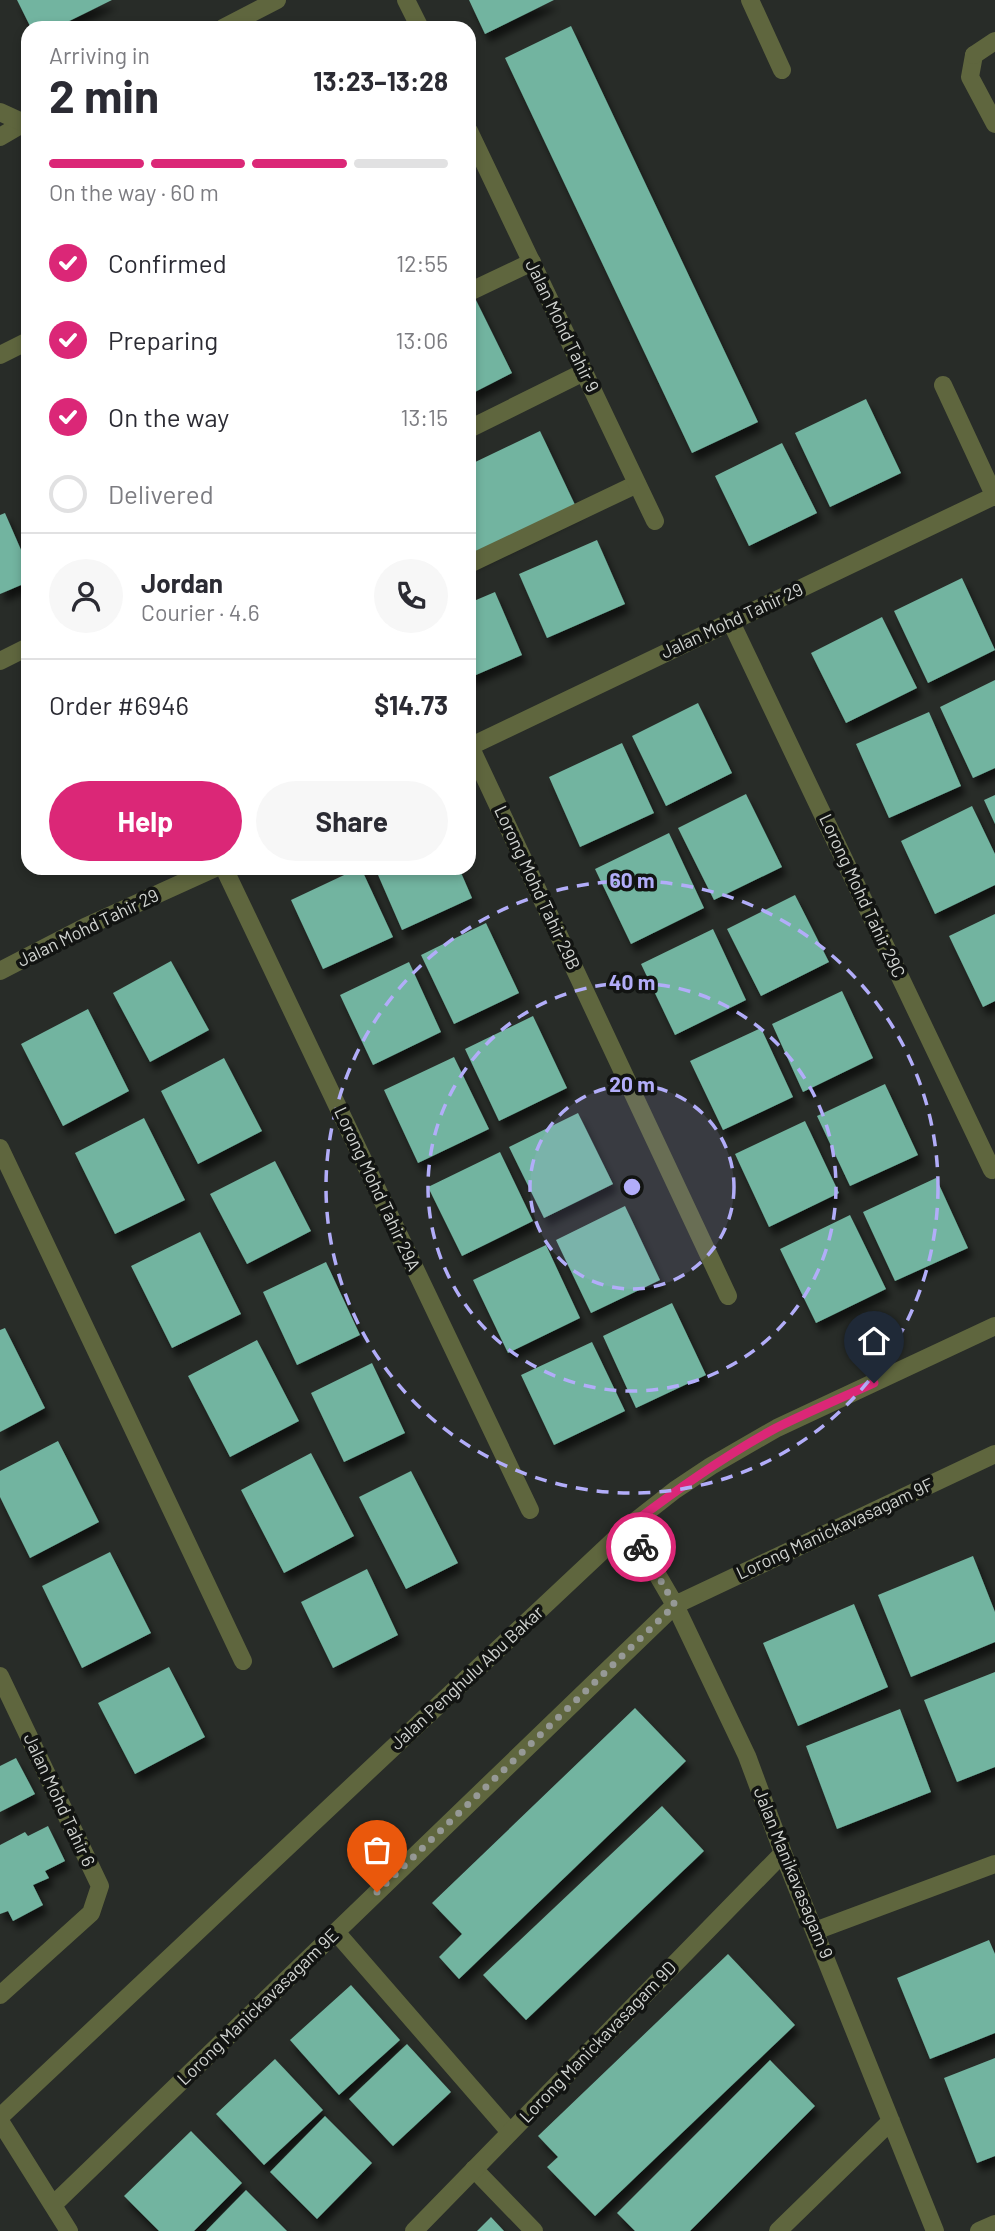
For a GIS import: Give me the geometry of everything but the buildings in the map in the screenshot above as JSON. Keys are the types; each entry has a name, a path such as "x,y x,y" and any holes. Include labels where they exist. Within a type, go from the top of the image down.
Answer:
{"street":[{"path":"236,21 277,0"},
{"path":"407,0 417,21"},
{"path":"750,0 782,70"},
{"path":"995,41 974,55 970,77 995,124"},
{"path":"0,112 21,120"},
{"path":"0,137 21,125"},
{"name":"Jalan Mohd Tahir 9","path":"476,146 655,520"},
{"path":"476,289 531,262"},
{"path":"0,355 21,344"},
{"path":"476,426 584,372"},
{"path":"943,385 995,497"},
{"path":"476,561 637,484"},
{"name":"Jalan Mohd Tahir 29","path":"476,743 995,497"},
{"name":"Lorong Mohd Tahir 29C","path":"731,622 992,1170"},
{"path":"0,661 21,650"},
{"name":"Lorong Mohd Tahir 29B","path":"476,759 728,1296"},
{"name":"Jalan Mohd Tahir 29","path":"0,971 85,927 200,875"},
{"name":"Lorong Mohd Tahir 29A","path":"228,875 530,1510"},
{"path":"0,1148 243,1661"},
{"name":"Jalan Penghulu Abu Bakar","path":"0,2119 629,1526 711,1466 777,1428 995,1326"},
{"name":"Lorong Manickavasagam 9F","path":"675,1605 995,1454"},
{"name":"Jalan Manikavasagam 9","path":"629,1526 675,1605 747,1756 783,1853 935,2231"},
{"name":"Lorong Manickavasagam 9E","path":"53,2205 675,1605"},
{"name":"Jalan Mohd Tahir 6","path":"0,1676 100,1886 91,1913 0,1995"},
{"name":"Lorong Manickavasagam 9D","path":"414,2231 783,1853"},
{"path":"815,1931 995,1864"},
{"path":"336,1932 510,2132"},
{"path":"0,2119 68,2230"},
{"path":"778,2231 891,2121"},
{"path":"474,2169 534,2231"},
{"path":"979,2231 995,2224"}],"way so far":[{"path":"377,1892 675,1605 641,1547"}],"route":[{"path":"641,1547 629,1526 675,1490 777,1428 874,1383"}]}
